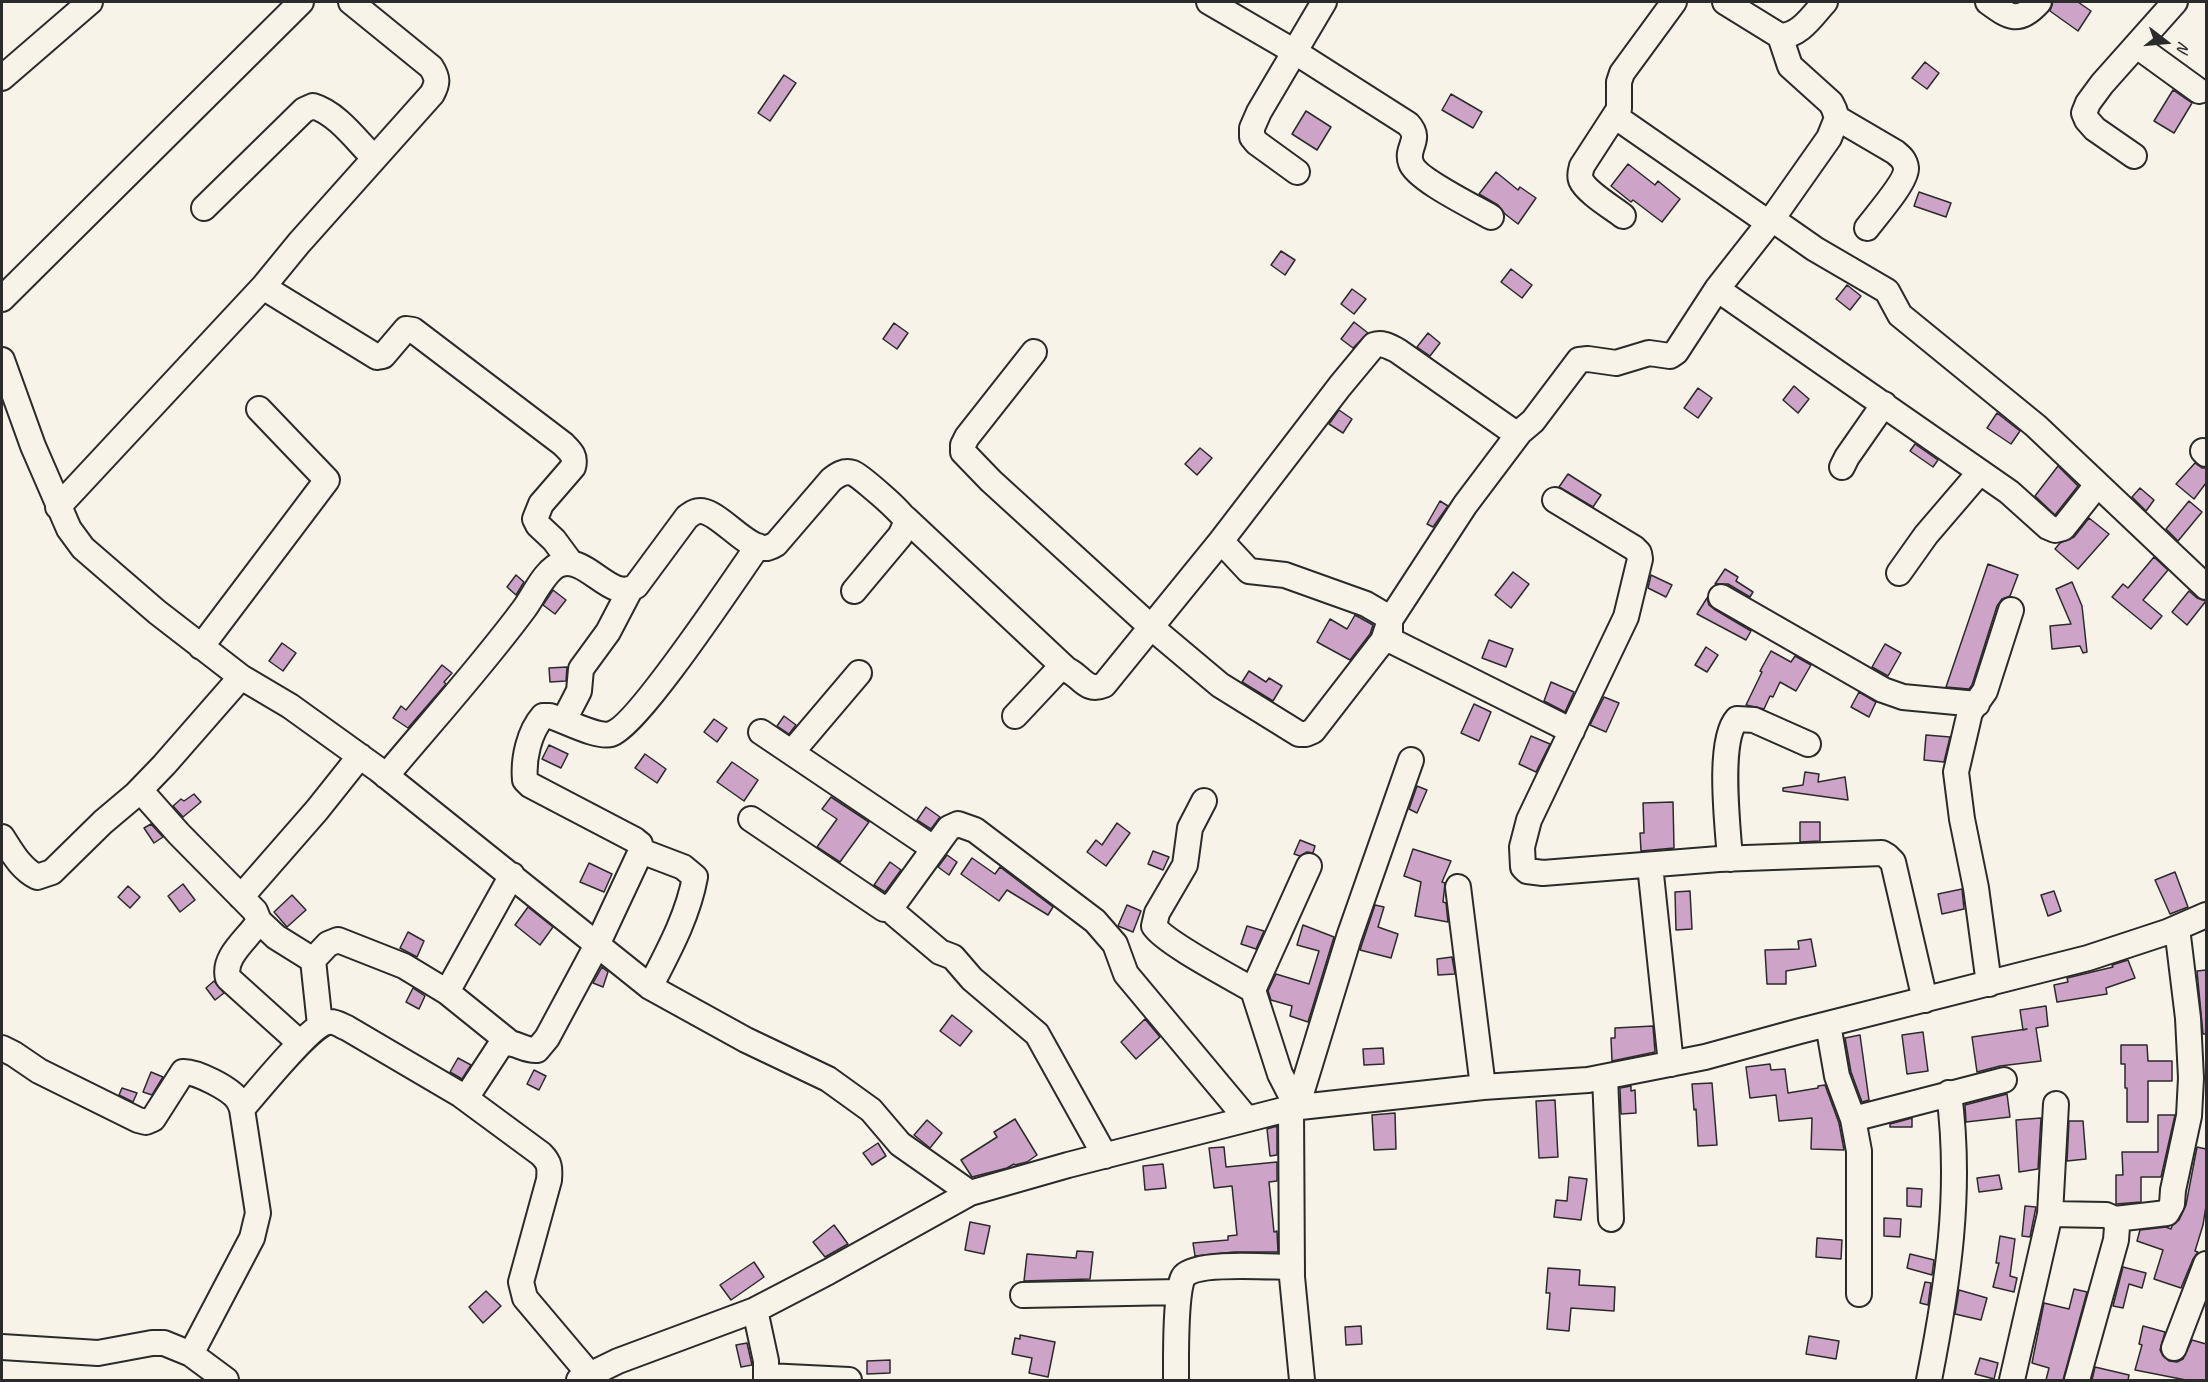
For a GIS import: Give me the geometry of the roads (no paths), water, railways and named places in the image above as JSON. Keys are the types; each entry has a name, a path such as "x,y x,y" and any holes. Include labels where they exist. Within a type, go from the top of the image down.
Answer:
{"street":[{"path":"2,78 90,2"},
{"path":"2,299 301,2"},
{"path":"58,507 263,287 299,243 432,94 437,76 431,67 351,2"},
{"path":"1209,2 1295,52 1408,124 1414,130 1415,138 1410,161 1415,170 1491,217"},
{"path":"1297,172 1252,137 1252,128 1259,112 1324,2"},
{"path":"1623,216 1587,188 1581,181 1580,174 1582,166 1616,117 1619,109 1619,82 1622,73 1674,2"},
{"path":"1725,2 1780,36 1789,36 1799,30 1825,2"},
{"path":"1988,2 2002,12 2019,17 2025,15 2039,2"},
{"path":"2134,156 2095,129 2087,120 2084,112 2095,93 2175,2"},
{"path":"1780,36 1790,66 1831,103 1837,118 1903,159 1906,166 1903,179 1867,228"},
{"path":"2137,46 2199,91"},
{"path":"204,208 304,110 313,106 332,116 374,158"},
{"path":"1616,117 1763,219 1772,219 1815,249 1887,291 1905,320 2037,426 2206,587"},
{"path":"1034,352 967,437 963,445 963,452 991,481 1151,627 1220,685 1299,734 1306,735 1319,724 1388,634 1466,505 1520,432 1533,422 1579,360 1616,363 1649,353 1670,356 1682,344 1717,289 1772,219 1828,138 1837,118"},
{"path":"263,287 377,357 383,356 406,329 413,330 563,444 572,453 575,461 573,467 541,504 535,519 571,563 621,590 630,590"},
{"path":"1717,289 2009,492 2048,527 2055,530 2063,528 2097,485"},
{"path":"564,720 579,690 581,669 608,632 630,590 636,586 687,517 696,512 711,514 758,546 766,548 776,544 838,474 854,473 1066,669 1089,687 1096,689 1104,685 1221,541 1374,345 1380,343 1388,345 1512,431 1520,432"},
{"path":"2,360 33,446 69,529 83,548 157,612 241,677 290,706 360,756 650,987 746,1040 828,1079 871,1110 900,1144 970,1192"},
{"path":"1842,467 1884,404"},
{"path":"201,647 327,480 259,409"},
{"path":"1899,573 1926,535 1980,472"},
{"path":"1555,500 1634,548 1639,553 1640,559 1626,617 1526,829 1522,847 1523,867 1527,871 1543,873 1730,859 1882,853 1893,862 1925,1000"},
{"path":"854,591 900,536 905,526 905,518"},
{"path":"1221,541 1249,571 1285,575 1366,604 1383,614 1388,634 1414,650 1572,731"},
{"path":"312,960 333,941 344,941 395,961 447,992 509,1042 531,1050 541,1047 597,945 641,850 640,844 635,840 530,785 525,780 525,759 538,722 543,716 550,716 603,735 612,734 621,727 633,716 673,666 758,546"},
{"path":"386,776 525,609 546,576 562,563 571,563"},
{"path":"1720,597 1883,690 1903,697 1977,704"},
{"path":"1989,984 1976,888 1956,772 1970,712 1985,691 2011,610"},
{"path":"1015,716 1055,672 1060,668 1066,669"},
{"path":"792,752 859,673"},
{"path":"2,837 20,865 30,873 37,877 52,872 103,822 140,790 241,677"},
{"path":"1730,859 1725,776 1727,747 1732,724 1737,719 1754,720 1808,744"},
{"path":"761,732 933,848"},
{"path":"241,897 317,810 360,756"},
{"path":"1302,1380 1292,1267 1294,1107 1349,937 1411,760"},
{"path":"140,790 179,834 255,911 259,921 276,937 312,960"},
{"path":"1204,801 1190,828 1185,865 1157,914 1154,926 1157,931 1174,943 1253,990"},
{"path":"751,819 884,909 890,907 950,828 958,824 975,830 1095,921 1115,944 1126,974 1247,1119"},
{"path":"641,850 683,867 695,877 692,894 675,938 650,987"},
{"path":"1650,865 1671,1064"},
{"path":"1294,1107 1280,1074 1253,990 1309,866"},
{"path":"447,992 512,875"},
{"path":"1458,887 1483,1087"},
{"path":"890,907 895,914 940,952 953,957 972,979 1037,1034 1106,1156"},
{"path":"242,1109 300,1043 320,1025 329,1022 347,1028 466,1098 549,1161 549,1180 521,1282 522,1292 585,1378 618,1361 755,1310 828,1272 970,1192 1294,1107 1483,1087 1588,1080 1705,1058 1828,1024 2088,958 2177,928 2206,915"},
{"path":"259,921 229,959 226,972 228,978 300,1043"},
{"path":"2050,1214 2106,1215 2115,1219 2166,1213 2172,1204 2189,1116 2191,1067 2188,1018 2177,928"},
{"path":"312,960 320,1025"},
{"path":"1828,1024 1837,1076 1854,1119 1859,1163 1859,1294"},
{"path":"466,1098 502,1043 509,1042"},
{"path":"2,1048 39,1071 146,1122 153,1119 183,1072 190,1071 202,1076 233,1094 238,1100 242,1109 258,1213 257,1223 232,1277 191,1354"},
{"path":"1605,1077 1611,1219"},
{"path":"1854,1119 2004,1080"},
{"path":"1929,1380 1952,1245 1955,1134 1949,1093"},
{"path":"2012,1380 2050,1214 2056,1104"},
{"path":"2077,1380 2116,1240 2115,1219"},
{"path":"2174,1348 2206,1264"},
{"path":"1176,1380 1179,1292 1183,1277 1190,1271 1205,1267 1292,1267"},
{"path":"1023,1295 1179,1292"},
{"path":"755,1310 762,1335 766,1378 849,1380"},
{"path":"2,1347 98,1353 164,1343 191,1354 226,1380"}]}
